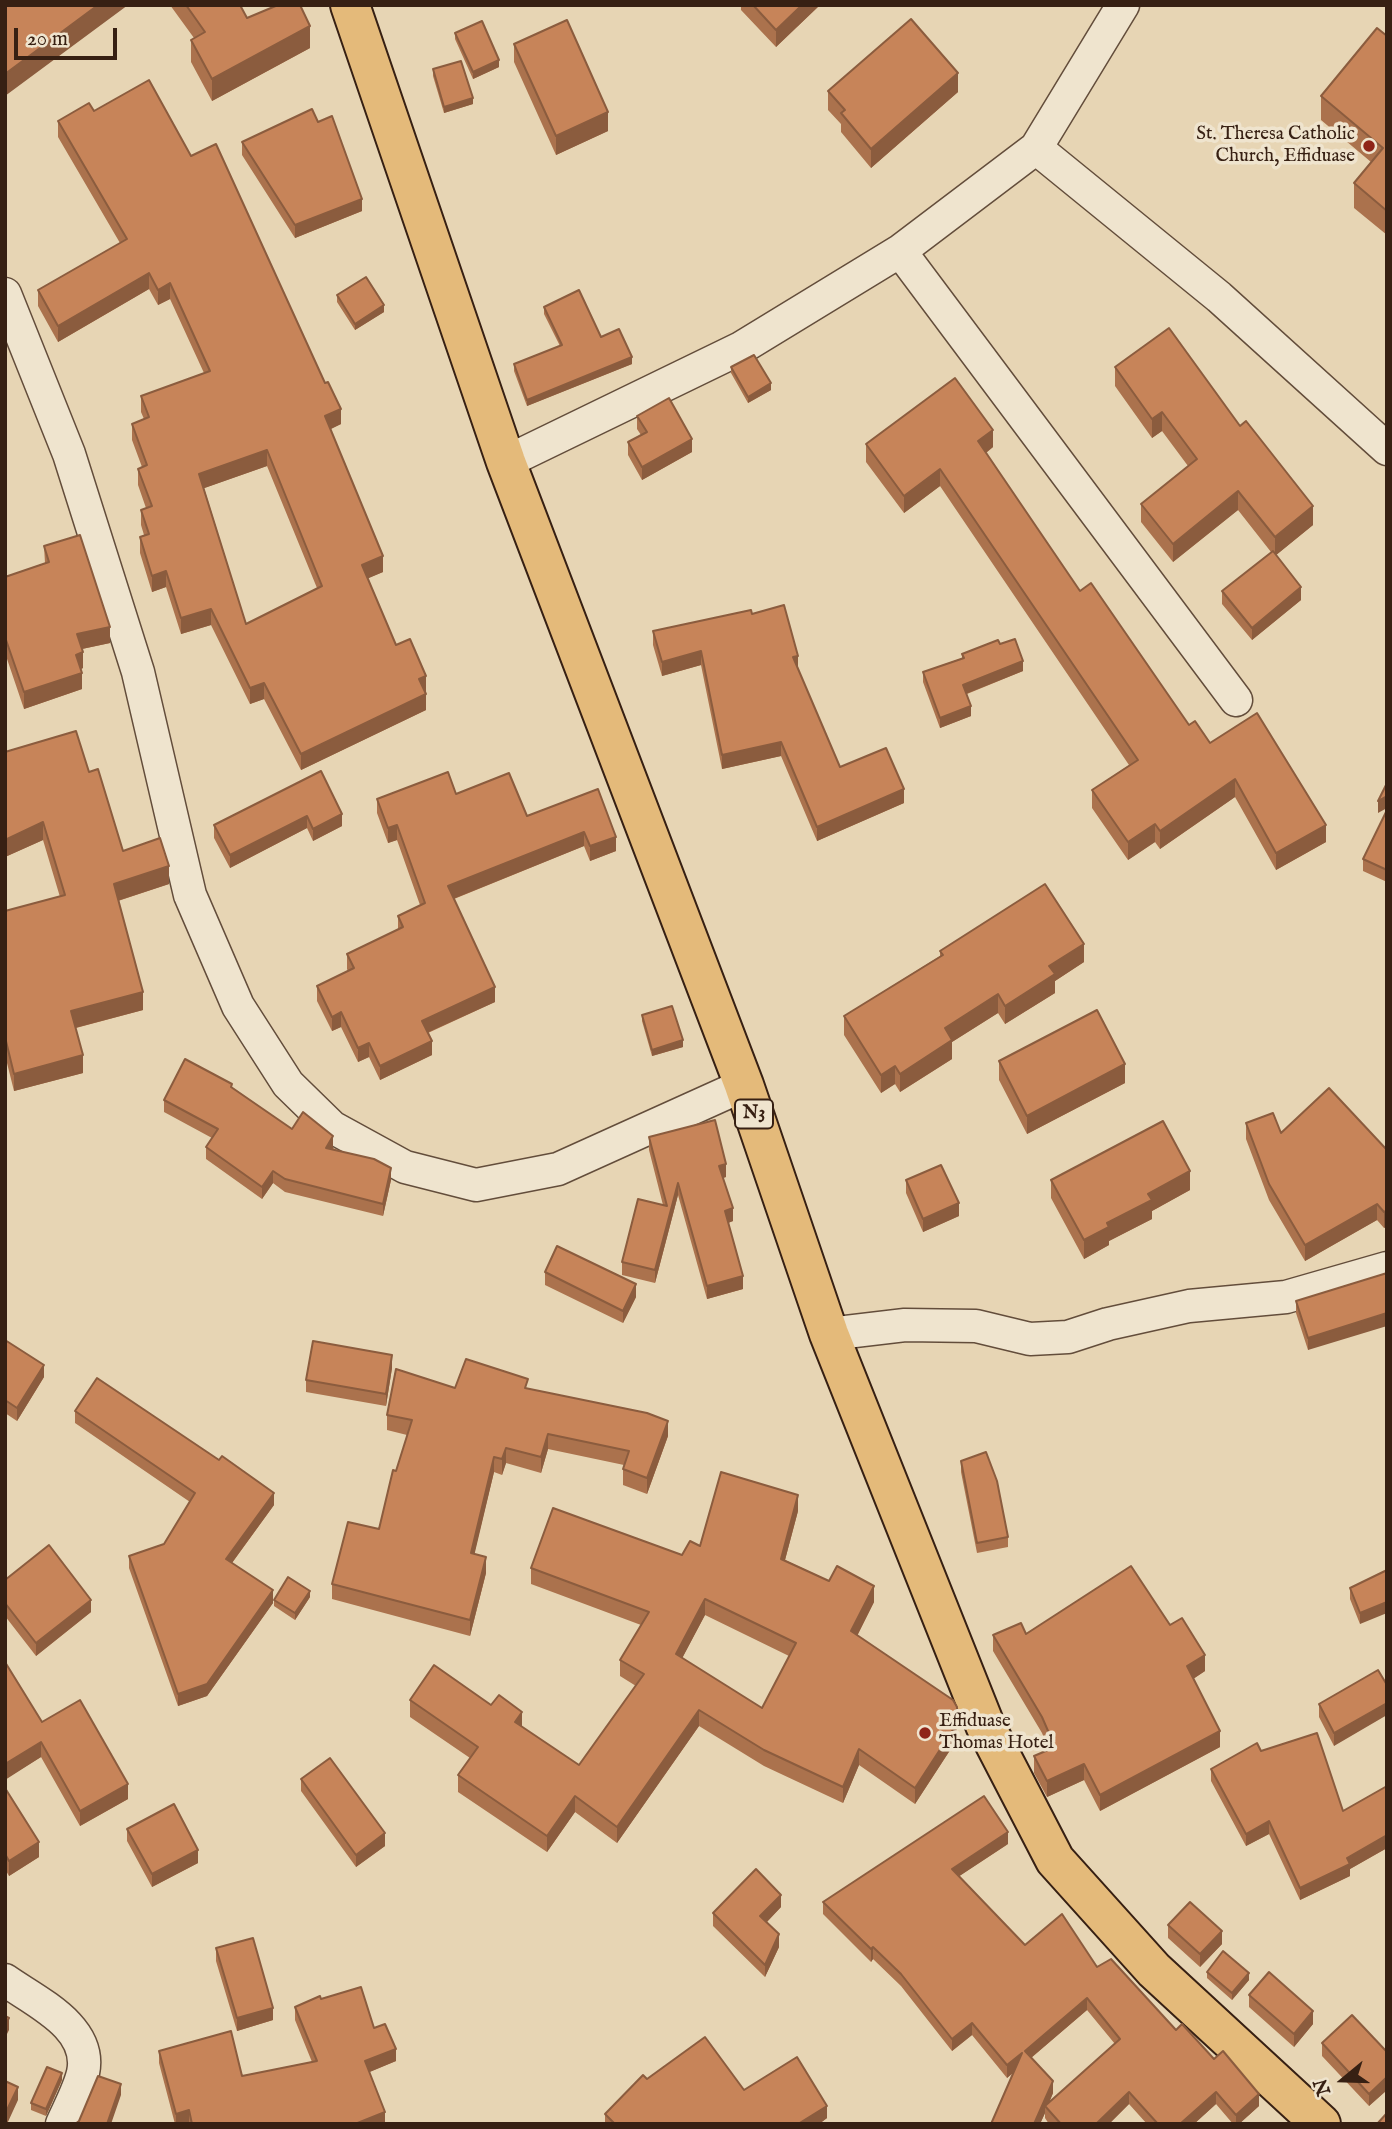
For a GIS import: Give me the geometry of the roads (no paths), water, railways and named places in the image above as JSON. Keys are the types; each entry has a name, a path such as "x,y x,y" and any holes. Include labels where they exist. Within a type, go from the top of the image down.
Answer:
{"main road":[{"name":"N3","path":"350,5 506,462 744,1085 829,1334 985,1725 1055,1860 1154,1970 1321,2124"}],"street":[{"path":"506,462 741,348 900,251 1036,148 1123,5"},
{"path":"1036,148 1219,297 1387,449"},
{"path":"900,251 1236,699"},
{"path":"5,294 69,454 138,672 190,895 238,1006 288,1084 332,1127 405,1167 476,1185 558,1169 744,1085"},
{"path":"829,1334 905,1325 976,1326 1030,1339 1068,1337 1108,1324 1189,1306 1286,1297 1387,1268"},
{"path":"5,1980 69,2025 83,2049 83,2073 62,2124"}],"place":[{"name":"St. Theresa Catholic Church, Effiduase","path":"1369,146"},
{"name":"Effiduase Thomas Hotel","path":"925,1733"}]}
